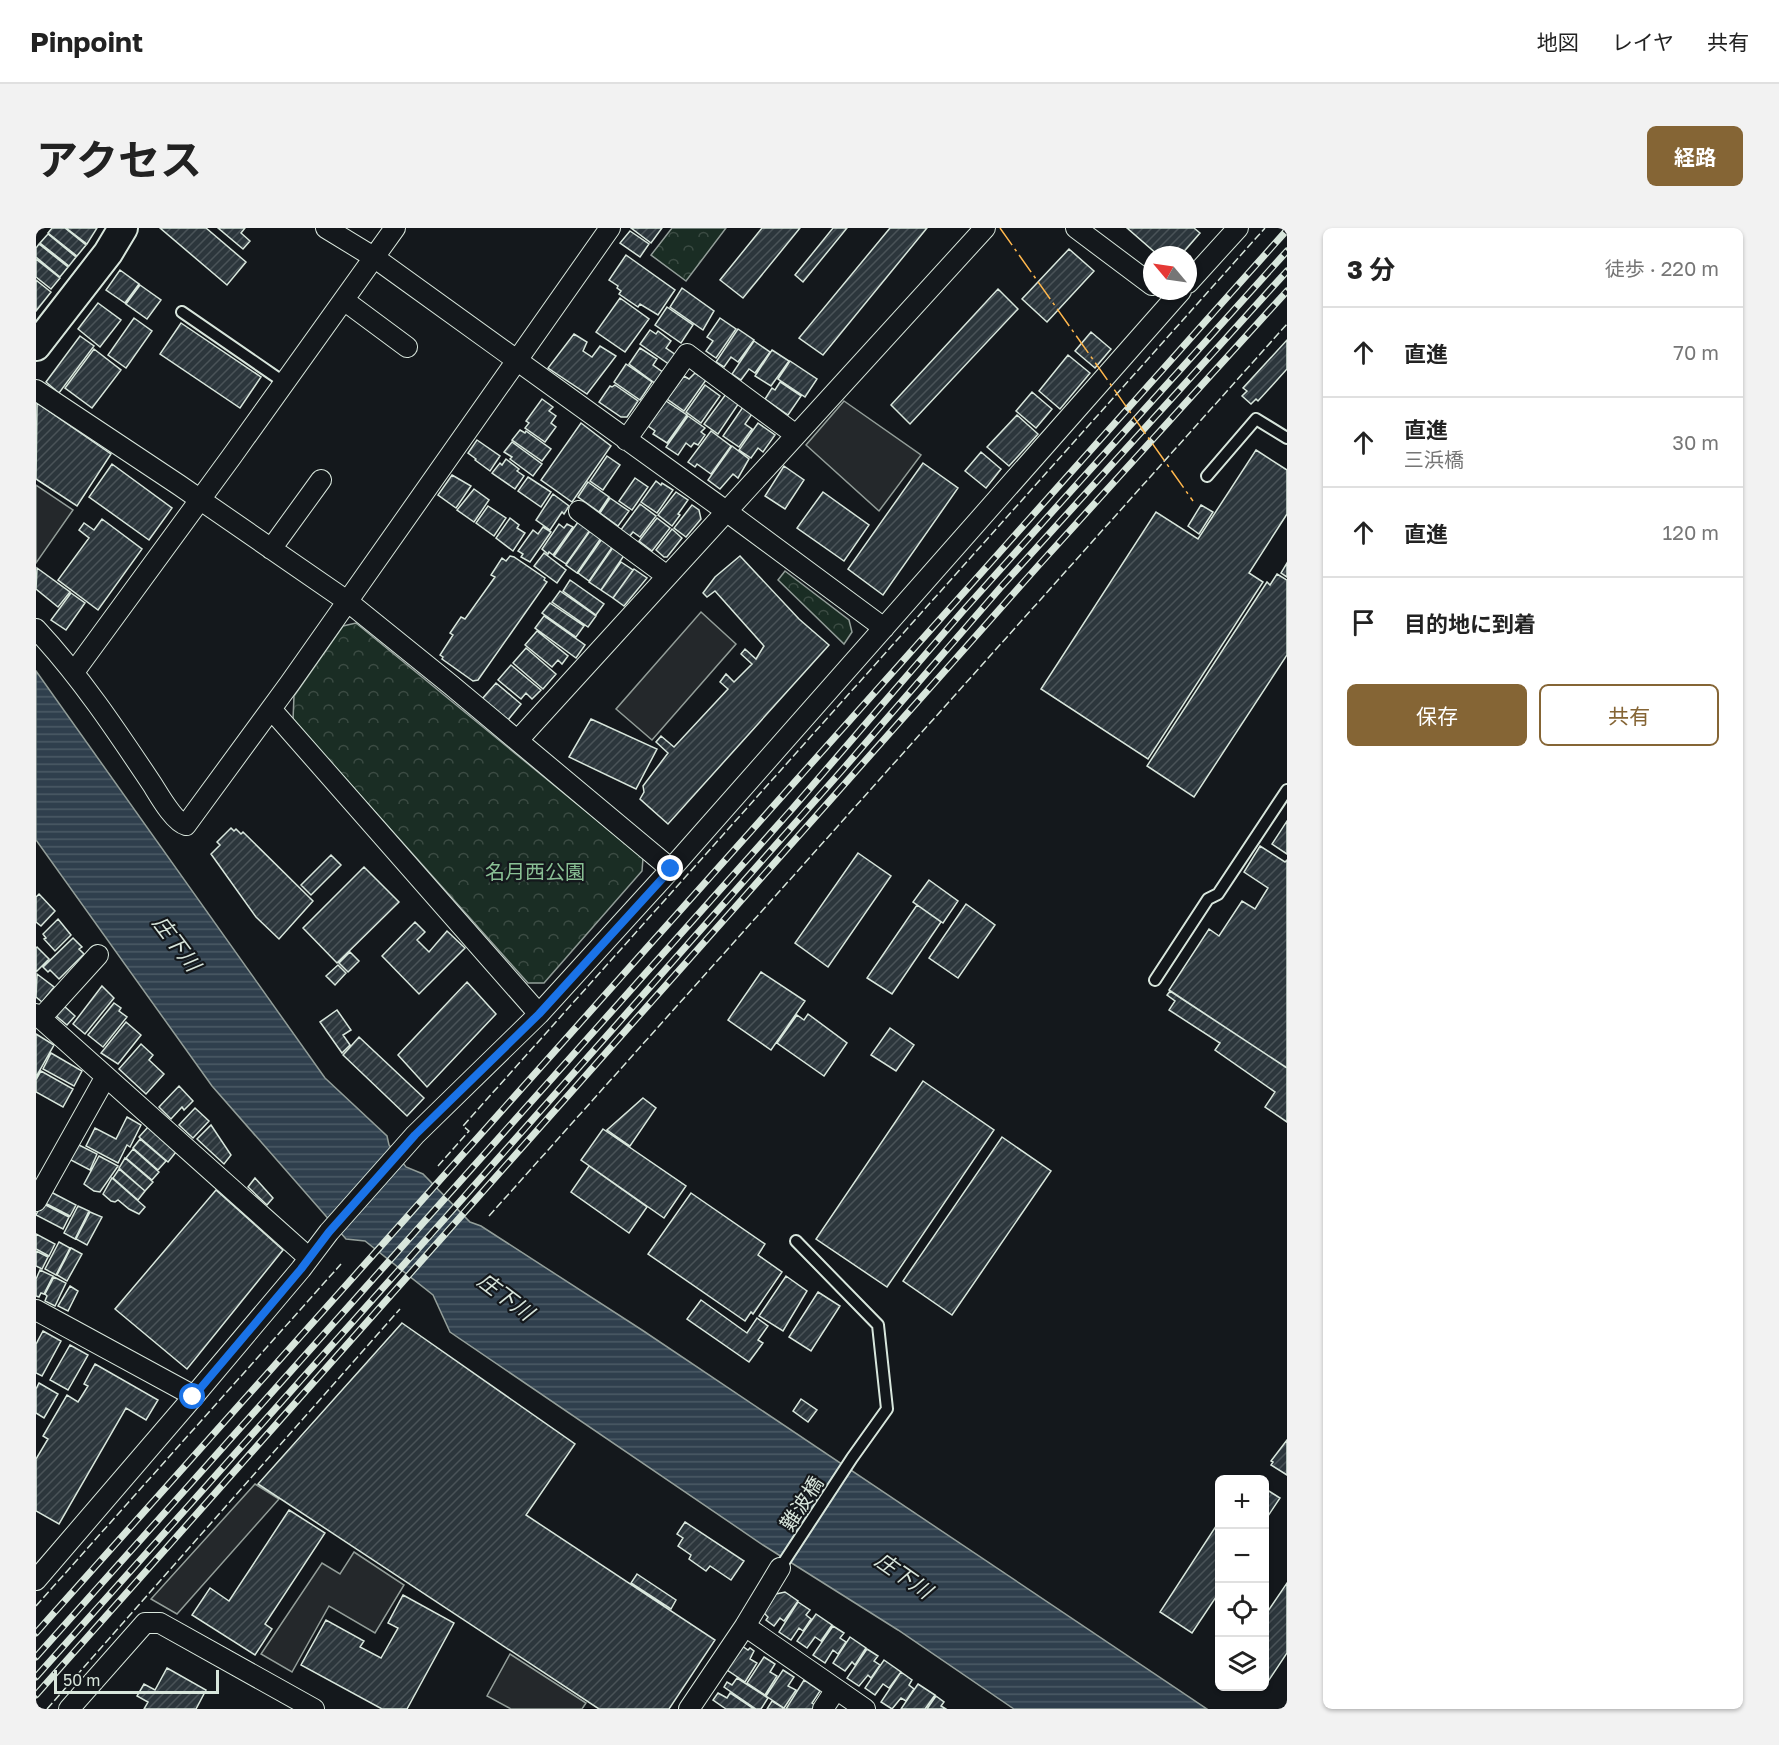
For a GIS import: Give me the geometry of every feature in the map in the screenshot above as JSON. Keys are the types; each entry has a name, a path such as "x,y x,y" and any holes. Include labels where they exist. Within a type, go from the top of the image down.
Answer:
{"street":[{"path":"326,228 375,258 884,628"},
{"path":"74,672 395,228"},
{"path":"36,629 74,672 167,807 178,821 186,825 271,709 610,228"},
{"path":"518,740 985,228"},
{"path":"1076,228 1143,278"},
{"path":"1197,273 1238,228"},
{"path":"36,346 108,253 117,230"},
{"path":"345,300 407,347"},
{"path":"36,1579 194,1396 329,1232 402,1151 539,1014 671,869 884,628 1166,300"},
{"path":"626,440 687,354 796,435"},
{"path":"36,390 347,601 518,740 671,869"},
{"path":"271,549 321,480"},
{"path":"579,511 667,576"},
{"path":"271,709 539,1014"},
{"path":"98,956 38,1016 309,1258"},
{"path":"36,1201 105,1078"},
{"path":"36,1310 194,1396"},
{"path":"688,1709 745,1626 780,1568"},
{"path":"69,1709 145,1623 160,1623 314,1709"},
{"path":"745,1626 865,1709"},
{"path":"823,1709 836,1689"}],"lane":[{"path":"182,312 285,382"},
{"path":"1207,476 1256,419 1287,438"},
{"path":"1155,980 1208,899 1218,894 1287,790"},
{"name":"難波橋","path":"780,1568 887,1409 878,1325 796,1240"}],"green space":[{"path":"672,228 726,228 686,281 651,255"},
{"path":"785,571 849,620 852,632 844,644 778,580"},
{"name":"名月西公園","path":"356,623 643,858 642,871 544,983 528,983 293,720 294,696 343,626"}],"shaded area":[{"path":"844,401 921,455 879,511 806,445"},
{"path":"36,485 73,510 36,563"},
{"path":"701,612 736,644 652,740 616,709"},
{"path":"255,1484 279,1499 177,1614 151,1599"},
{"path":"354,1552 404,1585 375,1633 329,1606 292,1672 261,1654 322,1563 340,1574"},
{"path":"510,1654 586,1703 582,1709 511,1709 487,1696"}],"water":[{"name":"庄下川","path":"36,671 325,1078 387,1136 389,1145 406,1167 423,1174 470,1222 481,1226 642,1330 1207,1709 1014,1709 898,1630 763,1545 450,1332 433,1295 365,1241 346,1239 212,1086 36,840"}],"building":[{"path":"52,228 65,228 86,245 77,256 48,233"},
{"path":"66,228 97,228 87,244"},
{"path":"160,228 206,228 246,262 227,285"},
{"path":"218,228 245,228 241,233 250,241 243,249"},
{"path":"631,228 662,228 651,243"},
{"path":"762,228 800,228 743,298 720,280"},
{"path":"833,228 847,228 803,282 795,275"},
{"path":"890,228 927,228 823,355 799,338"},
{"path":"1127,228 1194,228 1200,233 1189,246 1148,246"},
{"path":"630,231 649,244 640,257 620,243"},
{"path":"48,234 76,257 69,266 40,243"},
{"path":"39,244 68,267 60,277 36,257 36,248"},
{"path":"1069,249 1094,271 1047,322 1022,299"},
{"path":"626,255 675,290 658,315 640,304 638,307 619,294 621,291 617,288 618,286 609,280"},
{"path":"36,259 60,278 51,289 36,277"},
{"path":"120,270 139,284 125,303 106,290"},
{"path":"36,280 51,292 36,311"},
{"path":"140,285 161,300 147,319 126,304"},
{"path":"682,288 714,311 703,330 670,307"},
{"path":"998,289 1018,309 910,424 891,405"},
{"path":"620,298 649,319 625,352 596,332"},
{"path":"98,303 121,320 100,347 78,329"},
{"path":"667,307 693,325 681,343 655,325"},
{"path":"134,318 152,331 126,368 108,355"},
{"path":"720,318 736,329 716,358 706,351 713,341 707,337"},
{"path":"181,323 261,377 240,408 160,354"},
{"path":"738,329 754,340 738,362 731,357 724,367 716,362"},
{"path":"650,330 656,334 658,331 671,341 666,348 676,355 670,365 640,344"},
{"path":"1091,332 1111,349 1095,368 1075,351"},
{"path":"574,334 587,342 583,351 592,357 600,346 616,356 587,394 548,368"},
{"path":"80,336 94,346 59,393 46,382"},
{"path":"1287,340 1287,369 1258,401 1256,399 1251,404 1242,396 1247,391 1243,388"},
{"path":"754,341 770,352 755,373 749,369 741,380 732,374"},
{"path":"640,348 657,359 653,365 664,373 656,384 629,364"},
{"path":"94,349 121,370 92,408 65,388"},
{"path":"772,350 789,361 771,386 755,376"},
{"path":"1068,355 1090,373 1060,409 1039,391"},
{"path":"790,361 817,379 805,397 778,379"},
{"path":"626,364 652,382 640,400 614,382"},
{"path":"695,373 706,380 684,411 667,399 684,376 689,379"},
{"path":"780,382 801,396 788,415 765,399 772,388 775,390"},
{"path":"615,385 638,401 627,417 621,417 599,402 610,386"},
{"path":"705,385 720,396 701,423 686,412"},
{"path":"1032,392 1052,409 1036,428 1016,411"},
{"path":"726,394 739,403 718,434 704,424"},
{"path":"542,399 553,407 549,411 556,416 551,423 556,427 545,442 525,428 529,423 526,421"},
{"path":"666,401 687,415 667,443 653,434 655,431 648,426"},
{"path":"37,403 111,454 77,506 36,479"},
{"path":"743,407 752,414 745,424 752,429 739,447 723,436"},
{"path":"1017,415 1038,434 1009,466 987,447"},
{"path":"688,416 705,428 701,432 705,435 698,445 694,443 691,447 686,443 678,455 666,447"},
{"path":"581,423 611,446 572,502 541,480"},
{"path":"758,423 775,435 763,452 758,448 751,458 739,450"},
{"path":"520,430 525,433 526,431 551,449 542,461 512,440"},
{"path":"711,431 731,446 711,474 697,464 695,467 688,462"},
{"path":"477,440 500,456 490,471 468,453"},
{"path":"512,442 542,464 533,476 504,452"},
{"path":"732,446 749,459 738,478 733,474 720,489 708,480"},
{"path":"1256,450 1287,470 1287,514 1249,573 1263,582 1148,759 1041,689 1156,512 1198,539"},
{"path":"981,452 1001,469 986,488 965,471"},
{"path":"607,456 620,465 603,490 590,481"},
{"path":"506,459 524,476 515,489 492,473"},
{"path":"923,463 958,488 883,595 848,569"},
{"path":"112,464 172,508 149,540 89,497"},
{"path":"784,466 804,480 785,509 765,496"},
{"path":"452,475 471,486 456,508 438,495"},
{"path":"528,477 551,492 541,507 518,491"},
{"path":"635,478 648,487 632,510 619,501"},
{"path":"656,481 673,490 657,513 641,502"},
{"path":"588,482 609,497 599,512 578,497"},
{"path":"474,489 489,500 474,522 457,510"},
{"path":"676,492 688,500 672,526 658,515"},
{"path":"823,492 869,525 844,561 797,528"},
{"path":"553,494 569,506 550,530 536,520"},
{"path":"610,498 629,511 618,526 600,513"},
{"path":"640,504 656,516 640,537 633,532 629,537 620,531"},
{"path":"692,505 699,510 701,519 686,537 674,528"},
{"path":"1201,505 1213,512 1199,534 1188,526"},
{"path":"488,506 506,518 494,536 476,523"},
{"path":"510,518 519,525 517,528 525,533 513,551 496,538"},
{"path":"657,518 670,528 652,551 639,541"},
{"path":"102,519 142,549 98,610 58,580 89,538 79,530 84,523 94,530"},
{"path":"578,522 590,530 566,564 554,556"},
{"path":"559,524 564,528 567,524 573,527 553,555 549,552 548,554 542,549"},
{"path":"543,527 551,532 530,562 521,557 523,554 518,551 533,530 538,534"},
{"path":"672,529 682,538 667,557 664,557 656,550"},
{"path":"590,531 601,538 577,573 566,565"},
{"path":"602,539 613,546 589,581 578,573"},
{"path":"614,546 625,554 601,590 589,582"},
{"path":"544,553 566,570 557,583 534,566"},
{"path":"510,556 545,578 547,582 478,680 473,681 442,659 440,655 453,635 450,633 461,617 465,619 495,577 491,575 502,558 506,561"},
{"path":"740,556 799,619 829,645 668,824 640,799 644,792 643,786 668,753 656,742 661,736 674,747 728,689 720,682 726,674 734,682 752,664 741,654 745,649 756,659 764,646 715,591 707,597 703,593 715,577"},
{"path":"621,562 633,570 613,598 601,590"},
{"path":"1287,563 1287,577 1281,573"},
{"path":"37,568 70,592 58,607 36,589"},
{"path":"634,569 647,578 624,606 613,598"},
{"path":"1277,574 1287,580 1287,655 1194,797 1147,766 1267,582 1270,585"},
{"path":"570,580 604,604 596,615 563,591"},
{"path":"560,591 596,616 588,627 552,602"},
{"path":"71,593 85,603 66,630 51,620"},
{"path":"550,603 584,626 576,637 542,613"},
{"path":"544,616 585,645 576,658 535,628"},
{"path":"537,631 568,656 562,664 558,660 552,667 525,645"},
{"path":"526,648 556,674 543,689 513,663"},
{"path":"511,665 541,690 532,699 526,693 521,699 498,680"},
{"path":"496,683 521,704 508,720 482,699"},
{"path":"591,719 657,749 636,789 569,757"},
{"path":"1287,821 1287,854 1272,844"},
{"path":"231,828 241,834 243,832 313,901 279,939 256,917 211,854 220,845 217,842"},
{"path":"1260,846 1285,862 1287,860 1287,1068 1169,990 1209,929 1219,936 1242,901 1255,909 1268,888 1244,872"},
{"path":"858,853 891,876 828,967 795,943"},
{"path":"331,855 341,865 311,895 301,885"},
{"path":"364,867 399,902 337,963 303,928"},
{"path":"929,880 958,901 943,923 913,902"},
{"path":"39,894 55,911 41,926 36,922 36,897"},
{"path":"966,904 995,925 958,978 929,958"},
{"path":"917,905 941,922 892,994 867,978"},
{"path":"58,919 71,935 55,951 44,939 46,938 43,934"},
{"path":"415,922 425,932 417,940 429,952 447,931 465,948 419,994 382,956"},
{"path":"73,938 82,947 79,949 84,954 59,979 43,967"},
{"path":"36,948 49,959 36,972"},
{"path":"350,952 359,961 348,972 339,963"},
{"path":"338,965 346,973 335,985 326,976"},
{"path":"761,972 805,1001 771,1050 728,1020"},
{"path":"37,974 54,987 42,1002 36,997"},
{"path":"467,982 496,1014 427,1087 398,1055"},
{"path":"102,986 114,998 85,1034 73,1024"},
{"path":"1170,991 1287,1068 1287,1122 1265,1107 1275,1092 1215,1050 1220,1043 1169,1010 1175,1001 1167,995"},
{"path":"114,1003 127,1017 103,1047 88,1035"},
{"path":"63,1005 75,1016 67,1025 55,1015"},
{"path":"337,1010 351,1030 343,1035 350,1045 342,1053 320,1022"},
{"path":"808,1014 847,1043 824,1076 777,1043 797,1015 804,1020"},
{"path":"126,1022 141,1035 118,1064 101,1053"},
{"path":"890,1028 914,1045 896,1071 871,1055"},
{"path":"36,1034 54,1045 36,1077"},
{"path":"359,1037 424,1098 407,1116 343,1055"},
{"path":"141,1044 153,1055 149,1060 164,1074 146,1094 119,1069"},
{"path":"51,1053 82,1071 74,1086 43,1069"},
{"path":"41,1071 73,1089 63,1107 36,1092 36,1080"},
{"path":"923,1081 994,1130 887,1287 816,1239"},
{"path":"179,1086 193,1101 184,1110 182,1107 171,1119 159,1107"},
{"path":"643,1098 656,1108 630,1146 607,1130"},
{"path":"195,1108 209,1121 193,1138 179,1125"},
{"path":"127,1117 141,1125 130,1147 127,1145 118,1163 86,1146 95,1128 116,1139"},
{"path":"211,1125 231,1155 224,1164 197,1139"},
{"path":"148,1127 176,1152 168,1162 139,1137"},
{"path":"603,1129 686,1186 664,1218 581,1160"},
{"path":"1002,1137 1051,1171 952,1315 903,1281"},
{"path":"140,1139 166,1161 158,1170 133,1148"},
{"path":"75,1143 97,1154 90,1170 67,1158"},
{"path":"133,1149 159,1172 152,1180 126,1158"},
{"path":"99,1156 118,1166 100,1192 84,1184"},
{"path":"125,1158 153,1182 145,1191 119,1168"},
{"path":"589,1166 647,1207 629,1233 571,1192"},
{"path":"119,1169 145,1191 138,1200 113,1178"},
{"path":"112,1178 145,1207 139,1214 118,1200 111,1201 103,1194"},
{"path":"255,1178 273,1198 267,1205 248,1187"},
{"path":"216,1190 283,1250 187,1369 115,1309"},
{"path":"49,1191 76,1205 70,1216 43,1202"},
{"path":"691,1193 765,1244 758,1255 782,1272 753,1314 751,1312 745,1321 648,1254"},
{"path":"42,1203 69,1217 63,1229 36,1215"},
{"path":"78,1206 89,1211 75,1239 64,1233"},
{"path":"90,1212 102,1217 87,1245 76,1239"},
{"path":"36,1234 55,1244 49,1256 36,1249"},
{"path":"59,1242 70,1248 56,1275 45,1269"},
{"path":"71,1248 82,1254 67,1281 57,1275"},
{"path":"36,1251 48,1257 42,1269 36,1266"},
{"path":"40,1270 53,1276 44,1294 41,1293 39,1297 36,1296 36,1279"},
{"path":"786,1276 807,1291 783,1331 759,1316"},
{"path":"54,1277 66,1283 55,1306 45,1301 47,1296 45,1294"},
{"path":"70,1286 78,1291 68,1311 58,1306"},
{"path":"818,1292 840,1306 811,1351 789,1337"},
{"path":"701,1300 747,1333 757,1318 768,1326 758,1340 763,1343 749,1362 687,1319"},
{"path":"402,1323 575,1444 526,1515 715,1640 669,1709 599,1709 258,1484"},
{"path":"43,1331 61,1341 42,1376 36,1373 36,1344"},
{"path":"70,1345 88,1355 68,1390 50,1380"},
{"path":"95,1364 158,1400 146,1420 126,1408 59,1524 36,1511 36,1459 48,1439 43,1436 67,1395 78,1402 88,1386 84,1384"},
{"path":"39,1383 58,1394 44,1418 36,1413 36,1389"},
{"path":"801,1399 817,1410 808,1422 793,1411"},
{"path":"1287,1440 1287,1475 1271,1465 1273,1462 1271,1461"},
{"path":"1269,1491 1280,1498 1269,1514"},
{"path":"289,1510 325,1533 265,1624 272,1629 255,1655 192,1615 210,1588 229,1601"},
{"path":"685,1522 744,1561 731,1580 710,1566 706,1571 689,1559 691,1555 678,1546 683,1538 677,1534"},
{"path":"1215,1528 1215,1598 1192,1633 1160,1612"},
{"path":"637,1574 676,1600 671,1609 631,1583"},
{"path":"1287,1583 1287,1653 1269,1680 1269,1637 1269,1610"},
{"path":"785,1592 798,1601 784,1621 780,1618 774,1626 766,1620 768,1617 764,1613 776,1594"},
{"path":"403,1595 454,1623 407,1709 382,1709 301,1665 326,1620 364,1641 360,1647 381,1658 398,1628 388,1623"},
{"path":"798,1602 810,1610 806,1615 811,1619 803,1631 799,1628 791,1640 779,1632"},
{"path":"816,1614 832,1625 821,1641 815,1637 807,1648 797,1641"},
{"path":"833,1626 844,1633 840,1638 846,1642 838,1654 833,1650 825,1663 813,1655"},
{"path":"850,1637 866,1648 855,1665 852,1662 845,1671 833,1663"},
{"path":"742,1646 754,1651 750,1659 757,1663 745,1682 727,1670"},
{"path":"867,1649 878,1656 874,1661 880,1665 871,1678 868,1675 859,1686 847,1678"},
{"path":"764,1657 775,1664 770,1672 777,1676 765,1695 747,1683"},
{"path":"884,1660 901,1672 889,1688 883,1684 875,1695 865,1688"},
{"path":"167,1668 206,1690 196,1709 144,1709 148,1702 137,1696 144,1684 155,1690"},
{"path":"783,1670 794,1677 788,1686 796,1690 784,1708 766,1696"},
{"path":"901,1672 912,1680 909,1685 914,1689 906,1701 901,1698 892,1709 881,1702"},
{"path":"737,1678 768,1698 761,1709 756,1709 724,1687 727,1682 732,1685"},
{"path":"804,1680 820,1691 812,1703 816,1706 814,1709 786,1709"},
{"path":"918,1684 935,1695 925,1709 901,1709"},
{"path":"718,1693 727,1698 730,1693 754,1709 726,1709 713,1700"},
{"path":"936,1696 944,1702 941,1706 946,1709 927,1709"},
{"path":"772,1701 785,1709 767,1709"}],"railway":[{"path":"36,1633 1287,230"},
{"path":"36,1657 793,808 962,612 1287,251"},
{"path":"36,1677 844,768 1001,587 1287,271"},
{"path":"36,1695 1038,566 1287,291"}],"fence":[{"path":"438,1166 469,1131 463,1126 1265,228"},
{"path":"489,1216 1287,324"},
{"path":"36,1606 341,1264"},
{"path":"47,1709 400,1309"}],"power":[{"path":"1000,228 1193,501"}],"route":[{"path":"193,1397 301,1269 329,1232 415,1135 539,1014 671,869"}]}
